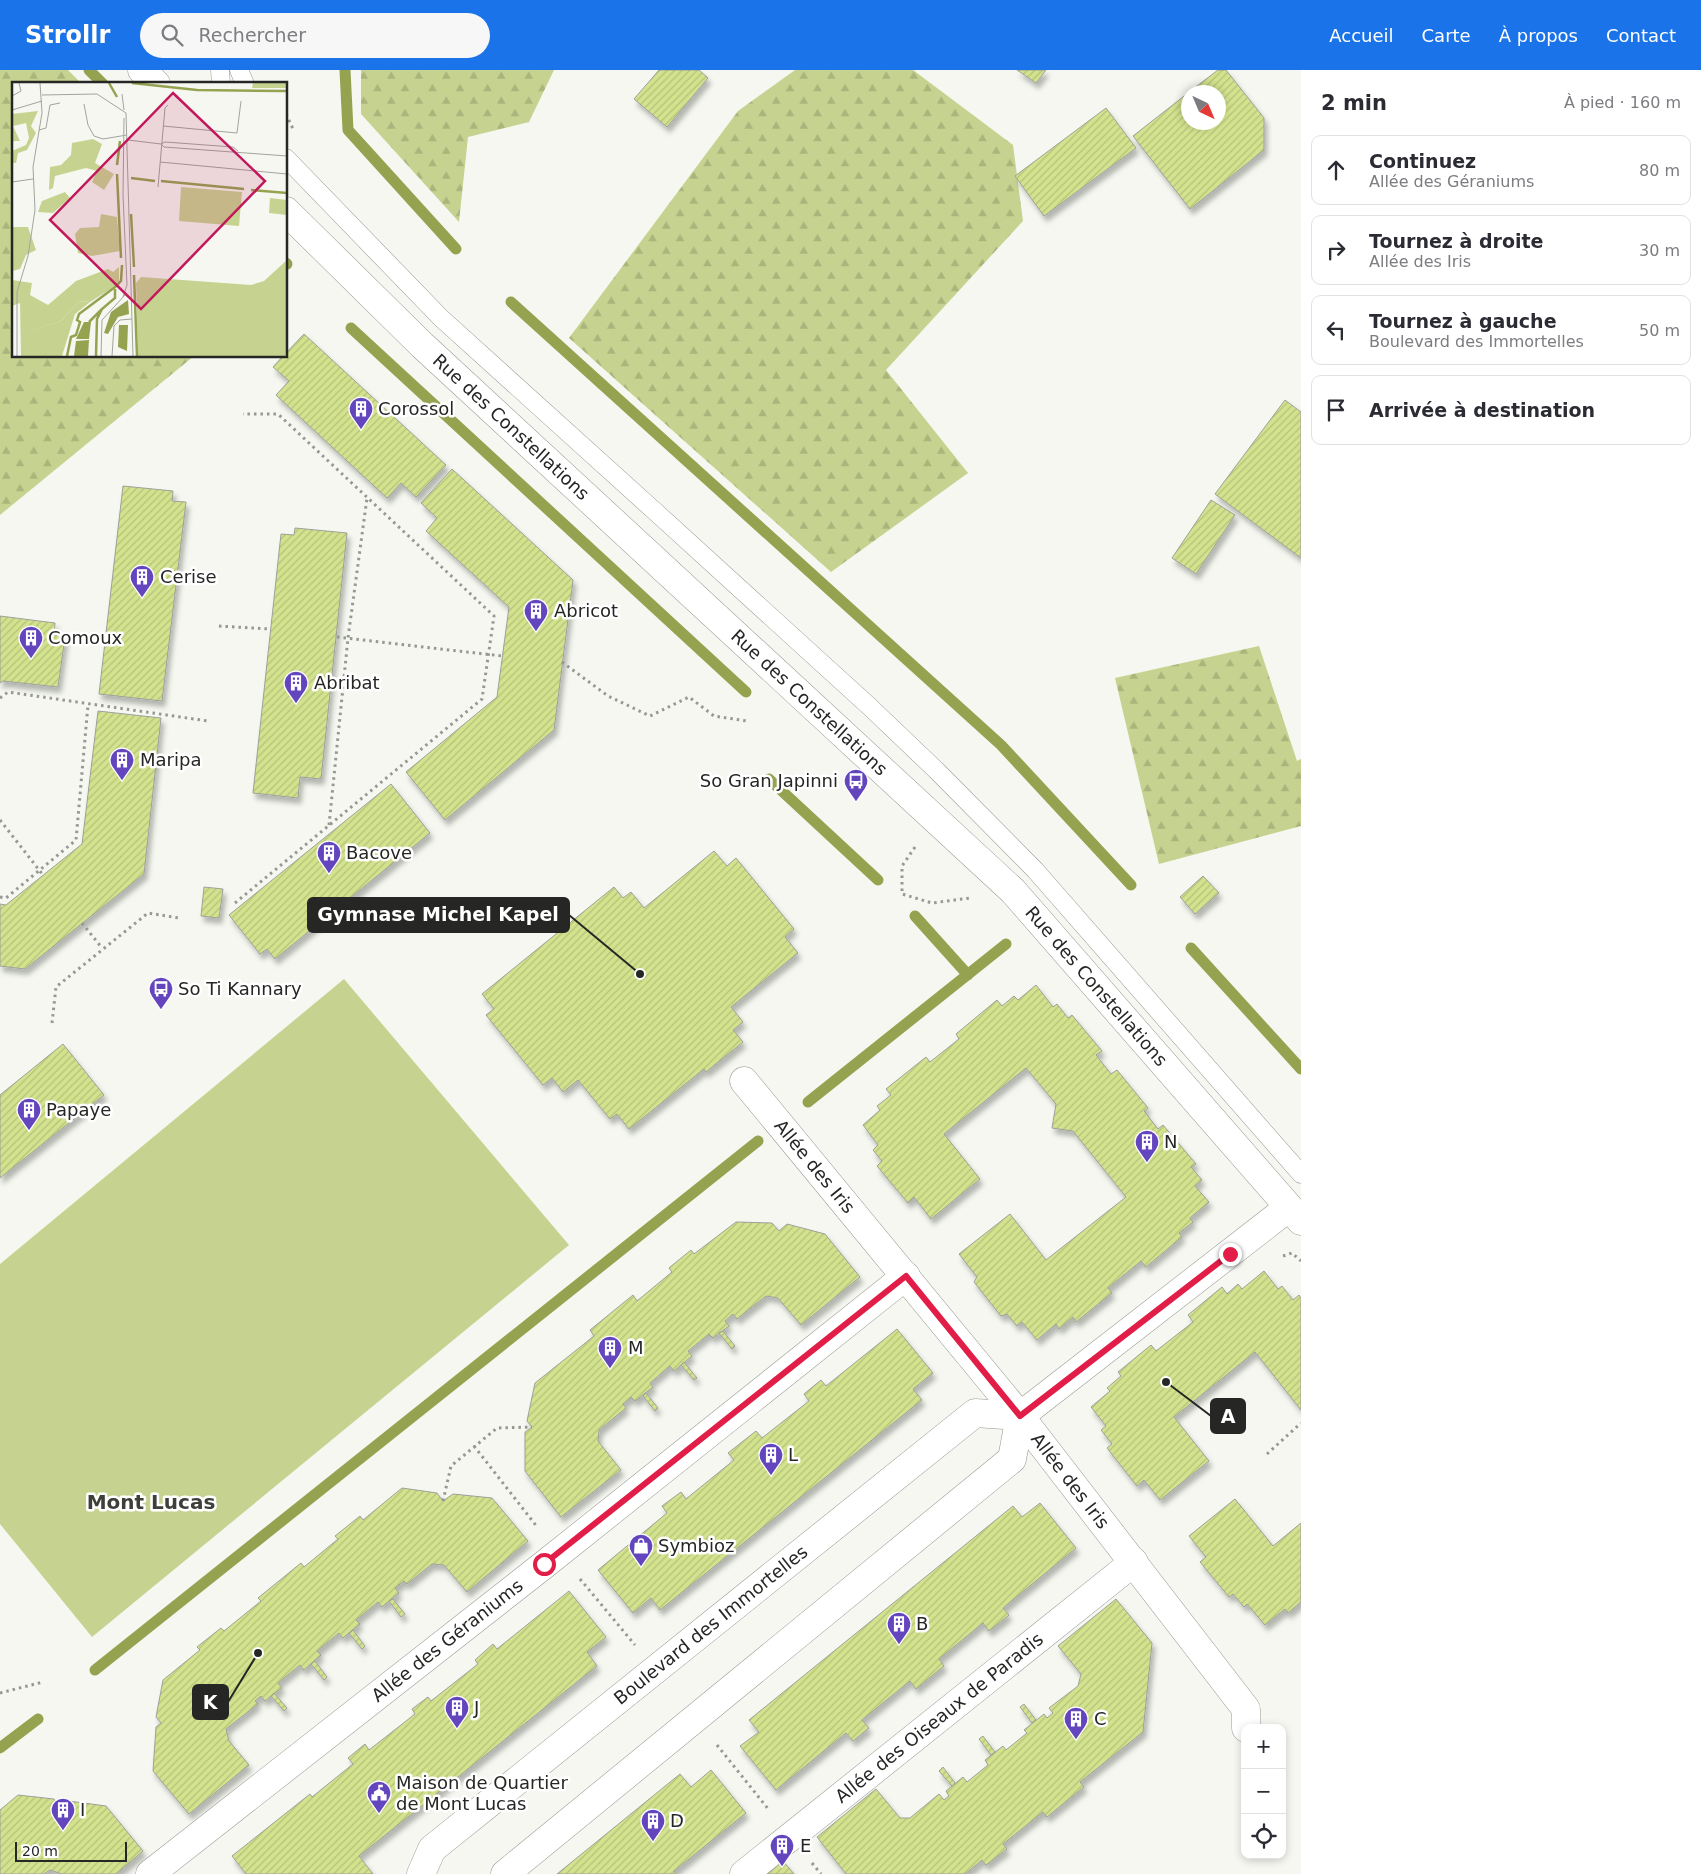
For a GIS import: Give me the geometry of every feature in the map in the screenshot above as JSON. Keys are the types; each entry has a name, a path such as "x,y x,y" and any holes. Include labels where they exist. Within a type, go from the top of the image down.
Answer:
{"street":[{"path":"142,70 154,82"},
{"name":"Rue des Constellations","path":"288,214 422,345 1013,891 1295,1215"},
{"name":"Allée des Iris","path":"744,1081 1020,1416 1134,1562 1246,1709 1246,1724"},
{"path":"505,1874 1012,1459 1020,1416 1295,1215"},
{"name":"Allée des Géraniums","path":"150,1874 552,1558 906,1276"},
{"name":"Boulevard des Immortelles","path":"421,1874 432,1849 975,1413 1020,1416"},
{"name":"Allée des Oiseaux de Paradis","path":"744,1874 1134,1562"}],"lane":[{"path":"239,70 244,82"},
{"path":"288,160 441,318 863,701 950,784 1035,870 1301,1174"}],"path":[{"path":"235,903 482,700 494,616 278,414 243,414"},
{"path":"329,826 348,638 367,498"},
{"path":"219,626 270,629"},
{"path":"337,637 502,656"},
{"path":"562,662 608,696 650,716 689,697 714,716 747,721"},
{"path":"0,698 8,692 208,721"},
{"path":"0,897 6,898 76,840 88,705"},
{"path":"0,820 43,875"},
{"path":"902,866 902,894 932,903 978,896"},
{"path":"52,1023 56,987 102,948 148,913 179,918"},
{"path":"82,923 102,948"},
{"path":"1266,1454 1301,1423"},
{"path":"444,1501 451,1466 474,1446 497,1428 532,1427"},
{"path":"474,1446 542,1533"},
{"path":"575,1574 639,1649"},
{"path":"0,1693 43,1682"},
{"path":"715,1742 773,1815"}],"green space":[{"path":"0,70 68,70 80,82 12,82 12,358 192,358 0,515"},
{"path":"361,70 554,70 529,122 468,137 459,222 361,114"},
{"path":"795,70 913,70 1013,145 1023,221 886,370 968,473 831,572 569,338 738,111"},
{"path":"1259,646 1297,761 1301,759 1301,826 1159,864 1115,678"},
{"path":"344,979 569,1245 92,1637 0,1524 0,1264"}],"building":[{"path":"659,70 699,70 708,78 667,127 634,99"},
{"path":"1017,70 1046,70 1036,83"},
{"path":"1218,70 1226,70 1264,118 1264,150 1190,209 1133,136 1181,98 1181,130 1226,130 1226,85 1198,85"},
{"path":"1106,108 1136,148 1044,216 1015,176"},
{"name":"Corossol","path":"304,334 446,465 416,497 401,483 387,498 276,395 289,381 273,367 281,358 288,358 288,351"},
{"path":"1285,400 1301,412 1301,558 1215,494"},
{"name":"Abricot","path":"452,469 573,580 554,730 445,820 406,772 497,697 509,607 426,531 437,518 421,503"},
{"name":"Cerise","path":"123,486 173,491 172,501 186,502 162,701 99,694"},
{"path":"1211,500 1235,515 1196,574 1172,558"},
{"name":"Abribat","path":"295,528 347,533 321,779 300,777 298,798 253,793 281,534 294,535"},
{"name":"Comoux","path":"0,616 55,623 54,635 65,637 58,687 3,681 0,683"},
{"name":"Maripa","path":"98,711 161,718 144,874 25,969 0,966 0,904 6,905 82,844"},
{"name":"Bacove","path":"391,784 430,833 275,959 267,949 260,954 229,915"},
{"path":"714,851 727,866 736,858 794,929 785,937 798,953 731,1007 743,1022 733,1030 743,1042 706,1072 704,1069 629,1129 617,1114 610,1119 578,1080 563,1092 552,1078 543,1085 486,1015 494,1009 482,994 614,887 623,898 631,892 644,908"},
{"path":"1203,876 1219,893 1195,914 1180,897"},
{"path":"204,887 223,889 219,918 201,916"},
{"name":"N","path":"1036,985 1053,1007 1057,1004 1068,1018 1072,1015 1102,1051 1096,1055 1111,1074 1117,1070 1148,1108 1144,1111 1158,1129 1163,1125 1196,1164 1191,1167 1202,1180 1195,1186 1209,1202 1190,1218 1193,1222 1179,1233 1182,1237 1146,1267 1141,1261 1108,1288 1112,1293 1076,1322 1073,1317 1059,1329 1056,1324 1037,1340 1022,1322 1017,1326 1007,1314 1001,1316 974,1282 977,1277 959,1254 1010,1214 1046,1260 1126,1197 1073,1131 1052,1128 1056,1104 1026,1068 944,1134 980,1179 931,1219 914,1197 908,1203 877,1166 882,1161 873,1150 878,1145 863,1125 880,1110 877,1106 891,1095 886,1089 926,1057 930,1062 959,1039 956,1034 997,1000 1002,1006 1014,996 1018,1000"},
{"name":"Papaye","path":"63,1044 104,1095 0,1178 0,1095"},
{"name":"M","path":"736,1222 772,1223 779,1231 787,1224 825,1234 860,1277 801,1325 778,1298 766,1296 737,1319 733,1314 725,1321 729,1326 713,1338 709,1334 688,1351 692,1356 674,1371 670,1366 650,1383 653,1387 635,1401 631,1397 623,1404 626,1408 599,1430 598,1441 621,1470 561,1517 525,1471 525,1432 532,1427 527,1421 535,1383 594,1336 590,1330 633,1295 637,1301 672,1272 669,1268 691,1250 694,1254"},
{"path":"1264,1271 1278,1289 1282,1286 1293,1300 1299,1295 1301,1298 1301,1410 1255,1352 1174,1417 1209,1461 1160,1500 1144,1480 1137,1486 1107,1448 1112,1444 1101,1430 1106,1426 1091,1407 1110,1391 1107,1388 1121,1376 1118,1372 1151,1345 1156,1351 1193,1322 1188,1315 1222,1287 1227,1294 1238,1284 1242,1289"},
{"name":"L","path":"897,1329 933,1373 913,1389 922,1400 660,1610 651,1598 633,1613 598,1570 667,1513 662,1506 681,1492 686,1499 734,1460 728,1453 756,1431 762,1438 809,1401 804,1394 821,1380 826,1386"},
{"path":"723,1331 735,1346 732,1349 719,1333"},
{"path":"684,1362 697,1378 694,1380 681,1365"},
{"path":"646,1393 658,1408 655,1411 643,1396"},
{"path":"402,1488 437,1493 443,1501 453,1494 492,1498 528,1541 467,1592 444,1565 432,1564 407,1584 404,1581 395,1588 399,1593 382,1607 378,1602 356,1620 360,1624 343,1638 339,1633 317,1651 321,1655 304,1670 300,1665 278,1683 282,1688 265,1701 261,1696 255,1701 258,1704 226,1729 229,1741 249,1765 189,1814 153,1771 156,1727 161,1723 156,1717 163,1680 200,1650 197,1647 221,1628 224,1631 261,1601 258,1598 301,1563 304,1567 338,1539 335,1536 360,1516 363,1520"},
{"path":"1235,1499 1273,1546 1301,1523 1301,1602 1288,1613 1285,1609 1265,1625 1247,1604 1244,1607 1233,1594 1229,1597 1200,1562 1206,1557 1189,1536"},
{"name":"B","path":"1040,1503 1076,1548 1003,1608 1009,1615 989,1631 983,1623 939,1659 944,1666 916,1689 910,1681 862,1720 869,1728 853,1741 846,1733 776,1790 740,1746 759,1732 749,1720 1013,1506 1022,1517"},
{"name":"J","path":"569,1591 606,1637 587,1652 597,1666 359,1856 373,1874 246,1874 232,1856 310,1794 312,1797 353,1764 348,1758 365,1744 369,1750 415,1714 412,1709 428,1697 431,1701 478,1664 475,1660 493,1644 497,1649"},
{"path":"393,1599 405,1614 401,1617 389,1601"},
{"name":"C","path":"1116,1599 1152,1643 1143,1732 1080,1782 1084,1787 1047,1817 1043,1812 1003,1844 1007,1849 986,1865 982,1860 965,1874 846,1874 817,1837 876,1789 900,1818 910,1818 939,1794 944,1800 949,1796 946,1791 963,1777 967,1782 988,1765 985,1760 1003,1746 1006,1750 1027,1733 1024,1730 1044,1714 1047,1718 1053,1713 1049,1708 1078,1686 1081,1674 1058,1646"},
{"path":"353,1630 365,1646 362,1649 349,1633"},
{"path":"315,1661 327,1677 324,1680 311,1664"},
{"path":"274,1693 287,1708 284,1711 271,1696"},
{"path":"1024,1704 1036,1720 1032,1723 1020,1707"},
{"path":"983,1736 995,1752 991,1755 979,1739"},
{"path":"943,1767 955,1783 952,1786 939,1771"},
{"name":"D","path":"711,1770 746,1813 674,1871 676,1874 557,1874 680,1774 691,1787"},
{"name":"I","path":"18,1795 54,1799 61,1807 69,1801 106,1806 143,1851 116,1874 62,1874 50,1870 44,1874 0,1874 0,1810"},
{"name":"E","path":"783,1861 794,1874 767,1874"}],"waterway":[{"path":"89,70 101,82"},
{"path":"345,70 348,130 456,249"},
{"path":"511,302 1001,745 1131,885"},
{"path":"351,328 746,692"},
{"path":"769,779 878,880"},
{"path":"915,916 968,975"},
{"path":"808,1102 1006,944"},
{"path":"1191,948 1301,1069"},
{"path":"95,1670 758,1141"},
{"path":"0,1748 38,1719"}],"place":[{"name":"Corossol","path":"361,430"},
{"name":"Cerise","path":"142,598"},
{"name":"Abricot","path":"536,632"},
{"name":"Comoux","path":"31,659"},
{"name":"Abribat","path":"296,704"},
{"name":"Maripa","path":"122,781"},
{"name":"So Gran Japinni","path":"856,802"},
{"name":"Bacove","path":"329,874"},
{"name":"Gymnase Michel Kapel","path":"640,974"},
{"name":"So Ti Kannary","path":"161,1010"},
{"name":"Papaye","path":"29,1131"},
{"name":"N","path":"1147,1163"},
{"name":"M","path":"610,1369"},
{"name":"A","path":"1166,1382"},
{"name":"L","path":"771,1476"},
{"name":"Symbioz","path":"641,1567"},
{"name":"B","path":"899,1645"},
{"name":"K","path":"258,1653"},
{"name":"J","path":"457,1729"},
{"name":"C","path":"1076,1740"},
{"name":"Maison de Quartier de Mont Lucas","path":"379,1814"},
{"name":"I","path":"63,1831"},
{"name":"D","path":"653,1842"},
{"name":"E","path":"782,1867"}],"district":[{"name":"Mont Lucas","path":"151,1502"}],"route":[{"path":"544,1564 906,1276 1020,1416 1230,1254"}]}
